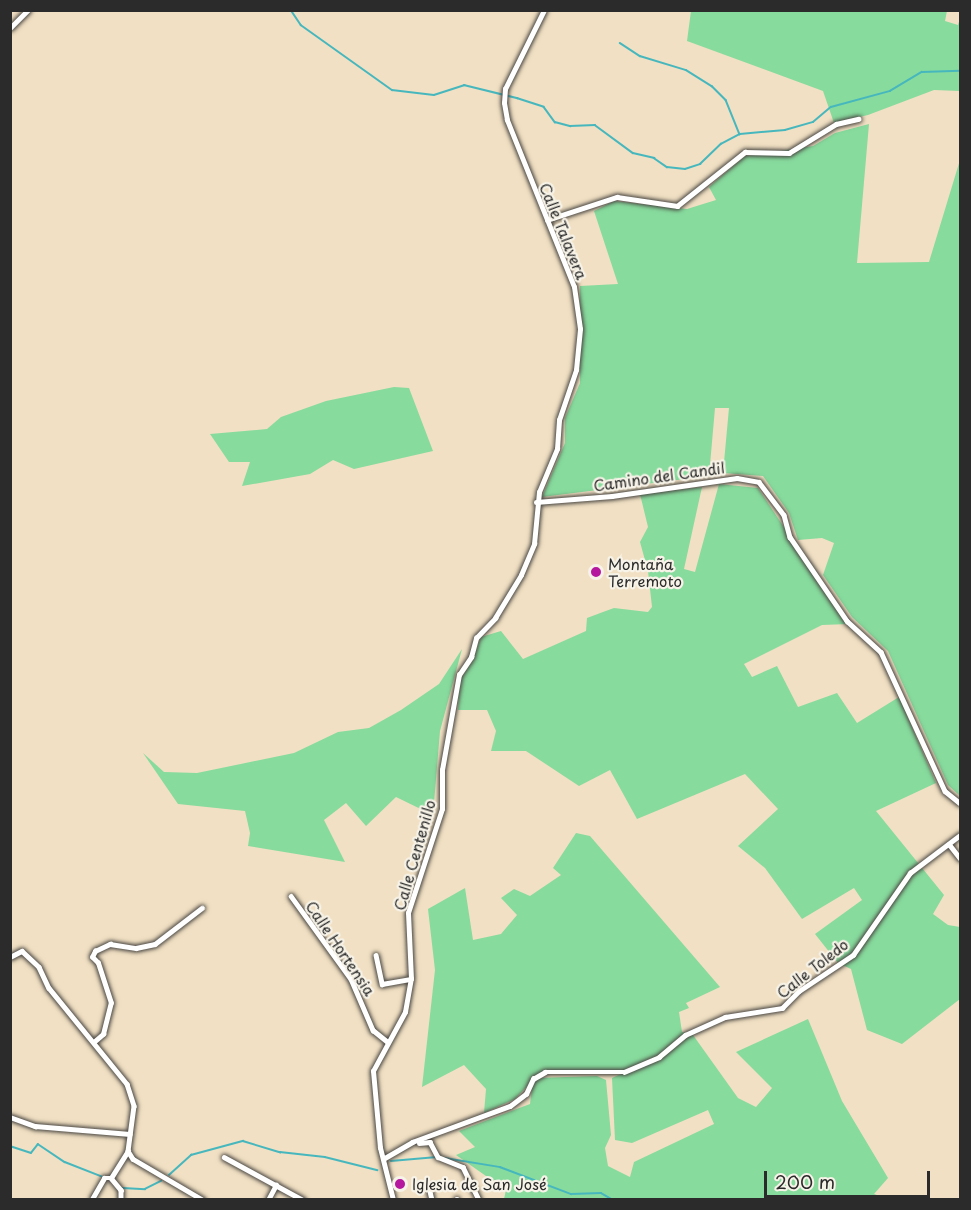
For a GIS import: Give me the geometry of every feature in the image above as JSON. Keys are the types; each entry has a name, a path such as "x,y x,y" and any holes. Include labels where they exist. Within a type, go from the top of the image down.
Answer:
{"street":[{"path":"10,28 28,10"},
{"name":"Calle Talavera","path":"536,502 557,449 559,420 576,370 580,329 574,288 507,120 504,103 505,89 544,10"},
{"path":"547,220 617,197 677,206 745,152 789,153 836,124 858,119"},
{"name":"Camino del Candil","path":"536,502 612,496 736,478 759,482 784,515 790,537 847,621 881,652 945,791 960,803"},
{"name":"Calle Centenillo","path":"393,1200 382,1159 373,1071 405,1012 411,980 408,913 442,809 442,770 459,675 471,657 476,638 495,618 525,565 537,535 536,502"},
{"name":"Calle Toledo","path":"382,1159 412,1142 451,1131 510,1106 526,1094 533,1079 545,1072 624,1072 659,1057 685,1035 725,1017 782,1008 799,991 853,955 910,873 960,835"},
{"path":"949,844 960,858"},
{"name":"Calle Hortensia","path":"291,896 351,979 373,1029 388,1042"},
{"path":"95,1041 104,1034 111,1002 98,963 92,957 95,951 111,944 136,948 155,944 202,908"},
{"path":"10,957 21,951 39,967 49,988 95,1041 130,1090 134,1106 128,1151 111,1178"},
{"path":"376,955 382,984 411,980"},
{"path":"10,1117 35,1126 130,1134"},
{"path":"412,1142 430,1142 438,1157 463,1167 479,1200"},
{"path":"128,1151 138,1164 203,1200"},
{"path":"224,1157 303,1200"},
{"path":"92,1199 104,1178 111,1178"},
{"path":"111,1178 121,1190 121,1200"},
{"path":"268,1200 276,1185"},
{"path":"429,1187 432,1200"}],"green space":[{"path":"691,11 947,11 945,21 958,25 960,18 960,91 934,90 868,115 834,123 823,91 687,41"},
{"path":"869,124 857,263 929,262 960,160 960,796 948,785 888,651 852,617 823,575 834,543 822,538 798,540 789,513 763,476 723,473 729,408 715,408 709,476 542,497 565,443 565,418 580,383 580,286 618,284 594,211 614,201 687,209 716,200 709,187 745,156 813,146 835,133"},
{"path":"394,387 409,388 433,451 354,469 333,460 310,474 242,486 250,462 229,462 210,434 267,429 281,417 326,401"},
{"path":"719,484 758,488 848,624 822,625 744,664 752,677 777,666 798,707 837,693 857,723 899,697 936,783 876,811 944,895 933,914 948,925 960,927 960,999 902,1044 867,1030 851,969 838,963 815,934 862,900 854,888 802,919 765,868 738,846 778,809 745,774 637,819 610,770 579,786 526,751 491,751 496,731 487,710 458,710 460,680 473,660 481,637 501,631 523,659 586,631 587,618 614,608 648,612 652,607 648,571 640,542 648,527 640,494 702,487 684,569 695,572"},
{"path":"462,649 440,731 433,815 396,797 366,826 346,803 324,820 345,862 248,846 250,833 245,811 178,804 143,753 164,772 197,773 294,753 338,732 369,728 401,710 439,684"},
{"path":"576,833 590,836 720,987 686,1003 689,1008 679,1012 682,1032 693,1035 738,1098 756,1107 772,1088 736,1052 808,1019 842,1101 888,1178 874,1194 889,1199 504,1199 506,1190 456,1155 475,1147 459,1131 530,1104 533,1080 515,1099 484,1113 486,1089 464,1065 422,1087 435,970 428,909 465,888 473,940 501,934 517,915 501,898 514,889 530,896 561,875 553,868","holes":["545,1072 623,1073 612,1078 615,1140 632,1143 708,1110 714,1124 634,1162 630,1177 608,1166 605,1148 611,1135 606,1080 597,1076 536,1078"]}],"waterway":[{"path":"291,10 301,25 392,90 434,95 464,85 517,98 544,107 555,122 570,126 595,125 633,153 654,158 667,167 685,169 700,164 721,144 740,134 785,130 813,122 831,107 890,91 922,72 960,71"},
{"path":"620,43 640,56 686,70 712,86 726,100 740,134"},
{"path":"169,1175 191,1155 243,1141 280,1152 325,1157 377,1170"},
{"path":"10,1146 31,1153 38,1144 65,1162 103,1177"},
{"path":"391,1161 437,1157"},
{"path":"445,1158 500,1167 571,1194 601,1193 613,1200"},
{"path":"123,1188 145,1189 161,1181"}],"place":[{"name":"Montaña Terremoto","path":"596,572"},
{"name":"Iglesia de San José","path":"400,1184"}]}
